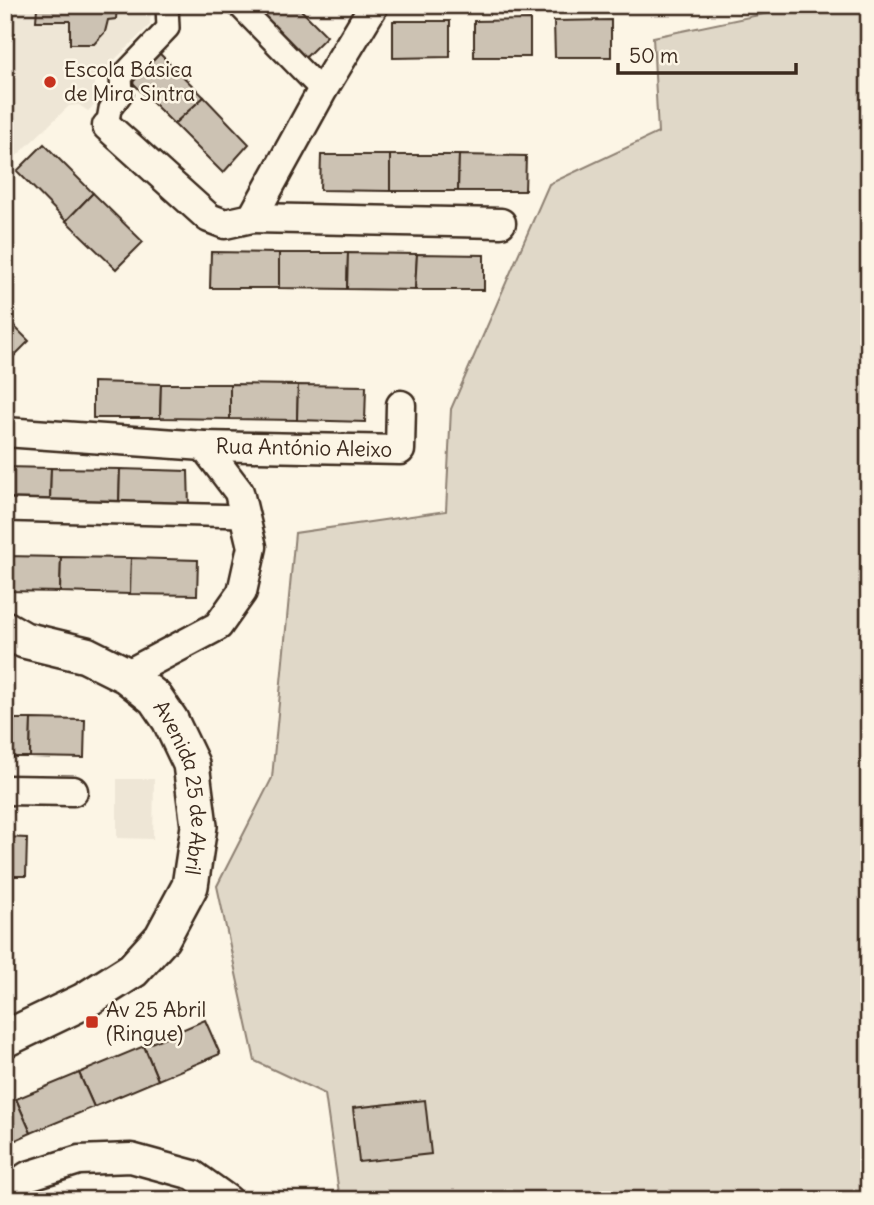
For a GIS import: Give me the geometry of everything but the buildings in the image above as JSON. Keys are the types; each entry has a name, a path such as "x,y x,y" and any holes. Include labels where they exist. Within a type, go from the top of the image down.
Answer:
{"street":[{"path":"167,5 168,28 121,77 122,93 110,109 107,126 209,218 225,224 251,218 501,223"},
{"path":"238,5 321,91"},
{"path":"251,218 321,91 374,5"},
{"name":"Rua António Aleixo","path":"5,432 204,446 400,450 401,405"},
{"name":"Rua António Aleixo","path":"126,676 218,626 242,592 251,547 239,492 204,446"},
{"path":"5,510 244,516"},
{"name":"Avenida 25 de Abril","path":"5,1039 84,1001 133,970 162,938 190,886 199,826 191,764 170,720 155,698 126,676 86,654 11,636"},
{"path":"5,790 73,791"},
{"path":"5,1192 28,1176 79,1160 131,1158 193,1175 228,1200"}],"shaded area":[{"name":"Escola Básica de Mira Sintra","path":"5,5 151,5 150,25 96,78 93,94 99,101 88,111 79,105 69,106 5,167"},
{"path":"807,5 869,5 869,1200 340,1200 325,1094 255,1061 217,886 272,778 295,533 446,511 451,409 549,184 658,133 653,37"},
{"path":"117,779 154,779 153,839 117,838"}],"place":[{"name":"Escola Básica de Mira Sintra","path":"50,82"},
{"name":"Av 25 Abril (Ringue)","path":"92,1022"}]}
